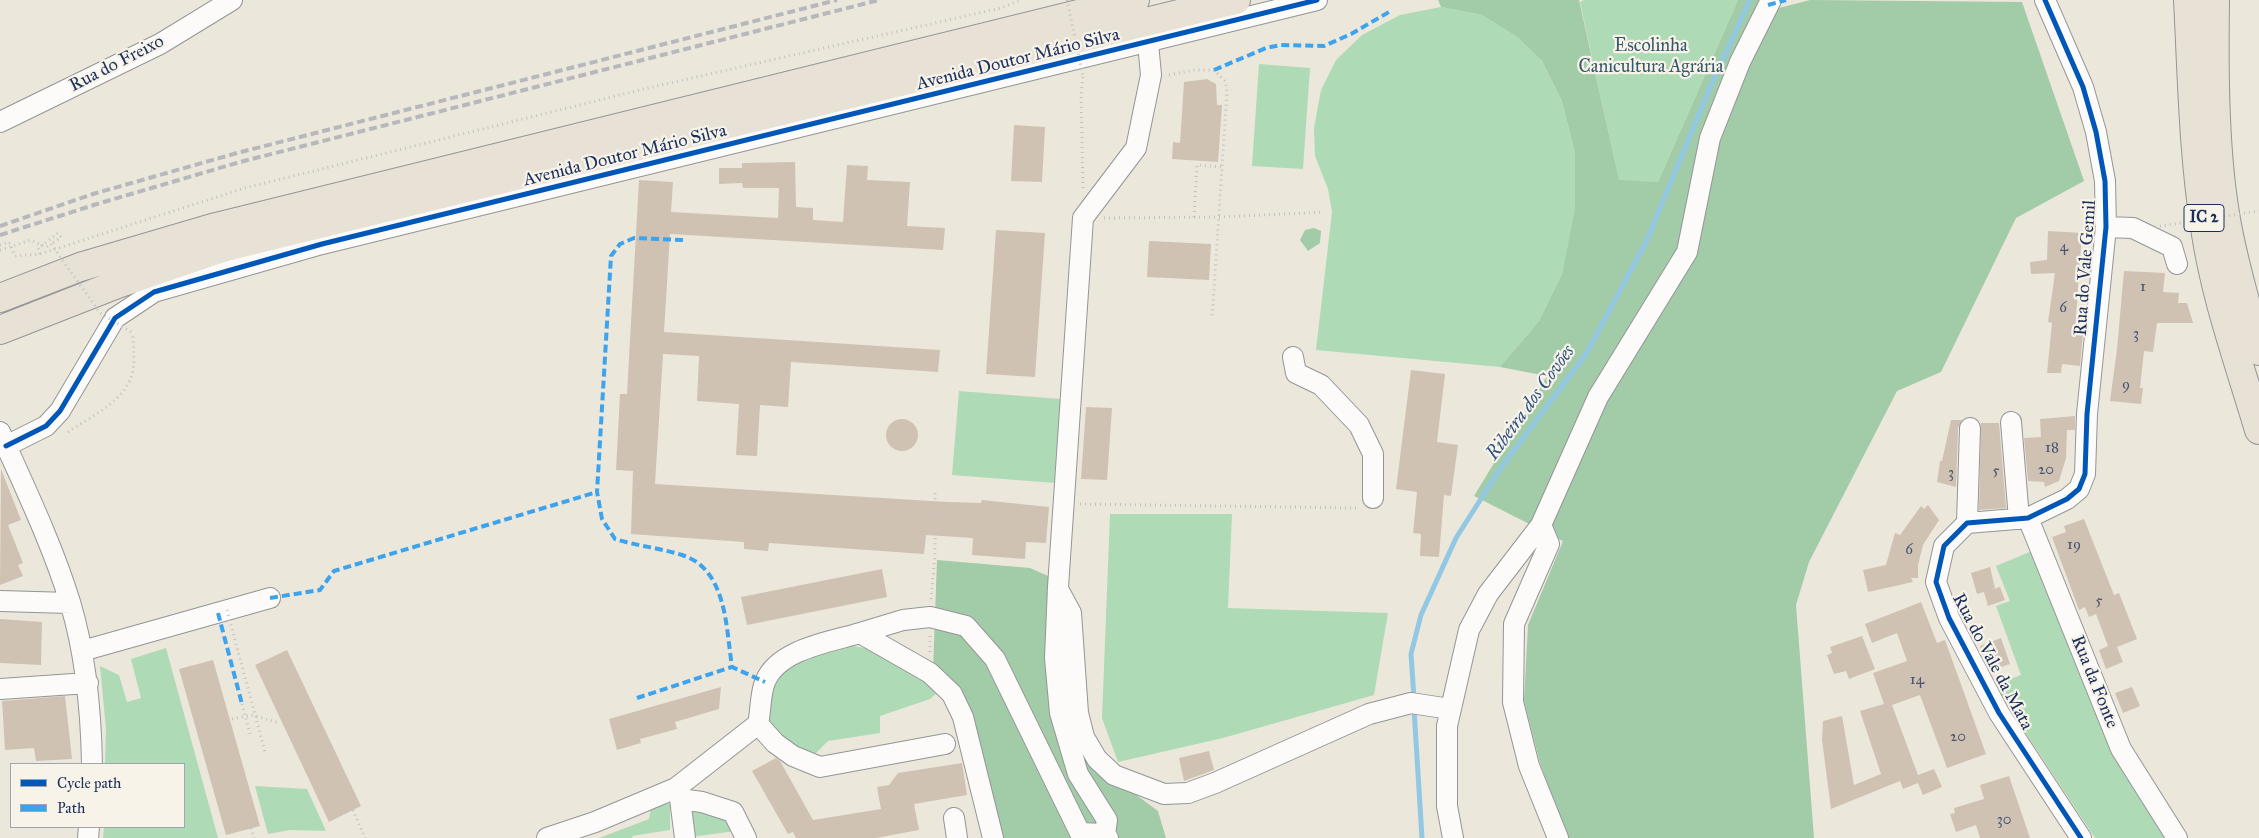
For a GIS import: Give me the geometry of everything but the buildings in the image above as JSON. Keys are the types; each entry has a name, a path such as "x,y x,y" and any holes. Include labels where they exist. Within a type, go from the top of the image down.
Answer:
{"highway":[{"path":"0,298 80,267 216,227 1135,0"},
{"path":"7,330 120,283 222,248 1236,0"},
{"name":"IC 2","path":"2188,0 2196,159 2205,229 2219,297 2259,430"},
{"name":"IC 2","path":"2215,0 2219,155 2226,223 2240,286 2259,351"}],"street":[{"name":"Rua do Freixo","path":"0,122 160,44 232,0"},
{"name":"Avenida Doutor Mário Silva","path":"3,439 46,426 60,411 115,318 154,292 322,244 1148,43 1317,0"},
{"path":"1453,838 1447,806 1447,726 1442,707 1469,630 1488,594 1541,525 1598,397 1687,252 1710,138 1740,62 1771,0"},
{"name":"Rua do Vale Gemil","path":"2023,518 2067,499 2079,489 2086,474 2088,414 2106,227 2105,181 2096,132 2083,87 2045,0"},
{"path":"548,838 678,793 758,724 765,682 774,668 799,650 903,620 930,617 966,626 995,659 1080,833 1107,836 1107,820 1078,774 1060,713 1055,658 1058,588 1084,218 1136,148 1150,80 1148,43"},
{"path":"2106,227 2133,228 2172,247 2177,264"},
{"path":"1292,357 1296,373 1321,385 1359,425 1373,454 1373,498"},
{"name":"Rua da Fonte","path":"2011,422 2023,518 2121,749 2177,838"},
{"path":"1970,428 1967,523 2023,518"},
{"path":"3,439 57,565 70,603 88,683 92,763"},
{"name":"Rua do Vale da Mata","path":"1967,523 1944,546 1936,582 1949,618 1999,713 2081,838"},
{"path":"1541,525 1549,544 1514,624 1513,702 1529,766 1558,838"},
{"path":"1058,588 1071,614 1078,713 1084,737 1097,759 1114,774 1143,788 1164,794 1188,793 1215,784 1369,714 1411,703 1442,707"},
{"path":"82,651 270,598"},
{"path":"0,600 70,603"},
{"path":"860,633 930,673 952,694 963,717 993,838"},
{"path":"0,689 88,683"},
{"path":"758,724 775,743 793,756 820,767 945,744"},
{"path":"678,793 685,838"},
{"path":"678,793 733,812 746,838"}],"path":[{"path":"0,245 9,242 15,256 40,254 245,188 648,88 1001,8 1020,0"},
{"path":"1067,0 1083,76 1081,95 1084,218 1220,217 1324,212"},
{"path":"1150,80 1204,68 1214,70 1221,74 1225,80 1228,92 1224,166 1212,319"},
{"path":"1194,217 1197,165 1224,166"},
{"path":"2155,227 2259,210"},
{"path":"0,250 31,240 46,246 61,237 58,233 38,248 40,254"},
{"path":"46,426 60,432 68,432 111,403 128,384 133,369 133,333 100,313 51,244"},
{"path":"931,593 935,555 935,490"},
{"path":"1063,498 1085,506 1365,508 1373,498"},
{"path":"227,610 265,752"},
{"path":"242,704 251,738"},
{"path":"232,719 245,716 263,716 280,723"},
{"path":"353,810 365,838"},
{"path":"251,828 254,838"}],"green space":[{"path":"1438,0 1579,0 1619,180 1658,182 1738,0 1774,0 1769,5 1779,8 1810,0 2022,2 2084,181 2016,218 1941,372 1897,391 1809,562 1796,605 1814,838 1567,838 1540,763 1524,701 1528,625 1563,541 1474,496 1547,376 1500,367 1539,321 1562,274 1575,209 1575,153 1562,101 1542,61 1517,37 1482,15 1441,7"},
{"name":"Escolinha Canicultura Agrária","path":"1584,0 1738,0 1658,182 1619,181 1580,2"},
{"path":"1441,7 1482,15 1517,37 1542,61 1562,101 1575,153 1575,212 1562,274 1539,321 1500,367 1316,350 1332,212 1328,189 1315,156 1314,128 1321,90 1336,60 1362,35 1400,15"},
{"path":"1259,64 1310,68 1303,169 1252,166"},
{"path":"1314,228 1321,231 1320,243 1308,251 1300,240 1305,230"},
{"path":"959,391 1061,399 1055,483 952,475"},
{"path":"1110,514 1232,514 1228,608 1388,613 1374,695 1223,738 1118,762 1102,718"},
{"path":"2032,551 2120,767 2165,838 2095,838 1994,685 2021,675 1996,606 2010,601 1996,566"},
{"path":"937,560 1030,568 1048,576 1048,614 1074,713 1112,777 1158,811 1166,838 1000,838 965,698 933,671"},
{"path":"847,646 860,647 885,655 907,668 938,692 930,699 880,716 880,733 828,741 815,754 795,750 765,718 776,684 783,673 801,660"},
{"path":"166,648 218,838 103,838 104,828 185,828 185,763 105,763 106,729 100,666 119,675 127,702 141,698 131,659"},
{"path":"255,786 307,789 326,831 290,830 268,834"},
{"path":"670,804 670,830 632,836 633,838 599,838 649,819 651,807"},
{"path":"687,808 720,817 736,831 691,837"}],"waterway":[{"name":"Ribeira dos Covões","path":"1414,698 1411,654 1421,615 1456,538 1500,469 1586,354 1646,242 1712,83 1750,0"},
{"name":"Ribeira dos Covões","path":"1414,709 1422,838"}],"railway":[{"path":"0,226 93,194 237,153 837,0"},
{"path":"0,235 240,162 879,0"}],"marked path":[{"path":"1768,5 1786,0"},
{"path":"1214,70 1266,48 1281,45 1324,46 1351,34 1389,12"},
{"path":"683,240 634,238 620,244 611,256 597,492 602,519 615,539 682,555 697,562 708,573 716,586 722,602 732,667 765,682"},
{"path":"270,598 320,590 334,571 597,492"},
{"path":"218,613 242,704"},
{"path":"637,698 732,667"}],"cycle path":[{"path":"6,446 46,426 60,411 115,318 154,292 322,244 1317,0"},
{"path":"2045,0 2083,87 2096,132 2105,181 2106,227 2087,414 2085,474 2079,489 2067,499 2028,518 1967,523 1944,546 1936,582 1949,618 1999,713 2081,838"}]}
